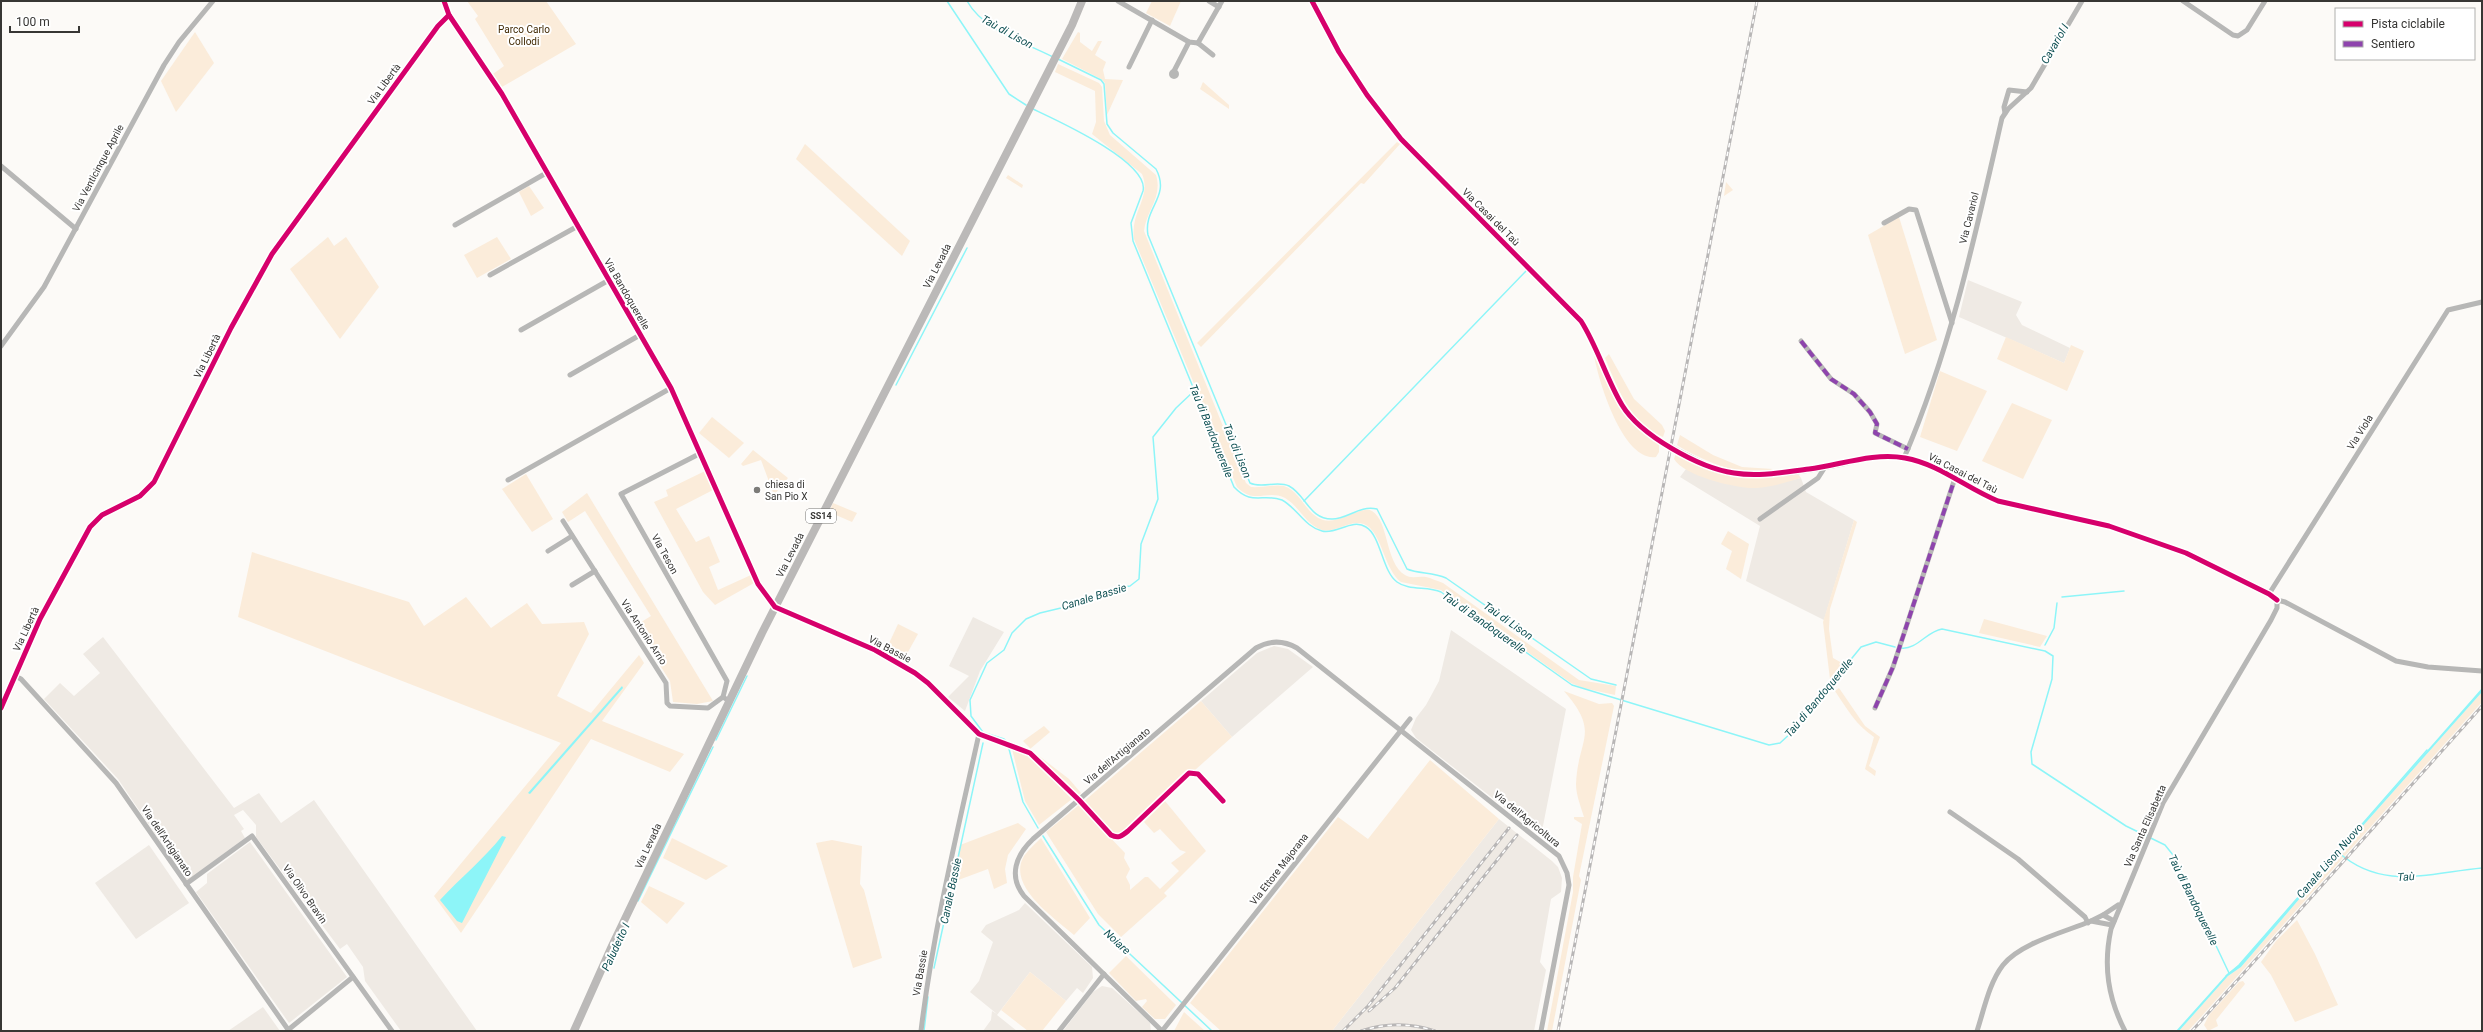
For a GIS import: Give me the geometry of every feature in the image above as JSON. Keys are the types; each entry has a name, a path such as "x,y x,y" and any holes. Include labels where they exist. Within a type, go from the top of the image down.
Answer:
{"main road":[{"name":"Via Levada","path":"574,1031 726,699 775,607 1072,24 1082,1"}],"street":[{"name":"Via Venticinque Aprile","path":"1,346 44,287 164,65 179,42 213,1"},
{"name":"Via Bandoquerelle","path":"444,1 449,15 499,88 671,388 758,584 775,607"},
{"path":"1118,1 1189,42 1198,43 1214,55"},
{"path":"1209,1 1219,7"},
{"path":"1198,43 1222,1"},
{"name":"Via Casai del Taù","path":"1312,1 1339,52 1387,122 1426,167 1581,321 1593,339 1622,406 1637,423 1661,441 1704,464 1733,473 1768,474 1825,467 1877,457 1904,458 1927,464 1998,501 2017,507 2109,526 2186,552 2269,594 2276,600 2285,602 2396,661 2434,668 2482,671"},
{"path":"2005,113 2027,92 2082,1"},
{"path":"2183,1 2233,35 2238,36 2247,30 2265,1"},
{"name":"Via Libertà","path":"1,708 40,619 85,534 102,515 140,496 154,482 231,328 272,254 438,26 449,15"},
{"path":"1128,67 1152,20"},
{"path":"1174,71 1189,42"},
{"name":"Via Cavariol","path":"1904,458 1918,426 1952,323 2005,113 2004,107 2009,90 2027,92"},
{"path":"1,166 76,229"},
{"path":"455,224 548,172"},
{"path":"1884,222 1909,209 1916,210 1952,323"},
{"path":"490,275 578,226"},
{"path":"521,330 609,280"},
{"name":"Via Viola","path":"2269,594 2448,310 2482,302"},
{"path":"570,375 640,335"},
{"path":"1801,341 1831,380 1854,394 1870,412 1877,424 1875,433 1908,448"},
{"path":"508,480 671,388"},
{"name":"Via Teson","path":"701,453 621,494 727,681 726,699"},
{"path":"1760,519 1818,478 1825,467"},
{"path":"1875,708 1893,667 1955,478"},
{"name":"Via Antonio Arrio","path":"563,521 666,683 667,703 670,706 708,708 726,699"},
{"path":"548,551 572,536"},
{"path":"572,585 595,571"},
{"name":"Via Santa Elisabetta","path":"2125,1031 2115,1010 2109,987 2106,962 2109,935 2120,903 2146,840 2172,786 2276,611 2276,600"},
{"name":"Via Bassie","path":"775,607 875,650 901,664 928,683 979,734 948,869 926,991 921,1031"},
{"name":"Via dell'Artigianato","path":"1162,1031 1024,896 1018,886 1015,871 1018,858 1025,847 1256,648 1271,642 1284,642 1297,648 1400,730"},
{"name":"Via dell'Artigianato","path":"14,676 21,679 116,783 289,1031"},
{"name":"Via Ettore Majorana","path":"1162,1031 1410,719"},
{"name":"Via dell'Agricoltura","path":"1400,730 1559,856 1565,869 1569,885 1541,1031"},
{"path":"979,734 1030,753 1079,800 1111,835 1116,838 1121,837 1128,831 1189,773 1198,774 1223,801"},
{"path":"1950,812 2018,859 2089,922 2102,925 2113,923"},
{"name":"Via Olivo Bravin","path":"186,884 252,836 392,1031"},
{"path":"1977,1031 1995,978 2010,958 2027,947 2089,922 2103,915 2120,903"},
{"path":"2103,915 2113,923"},
{"path":"2102,925 2109,935"},
{"path":"1059,1031 1104,974"},
{"path":"289,1031 353,977"}],"shaded area":[{"path":"1968,280 2022,302 2016,315 2022,325 2070,348 2064,363 1959,317"},
{"path":"1686,469 1725,483 1755,488 1801,478 1806,492 1854,520 1824,620 1746,581 1760,526 1680,477"},
{"path":"973,617 1004,632 980,671 965,711 948,697 969,676 949,666"},
{"path":"1451,630 1566,709 1541,836 1416,738 1411,730 1416,718 1426,705 1439,681"},
{"path":"103,637 234,808 259,793 281,823 314,800 477,1031 401,1031 365,981 363,967 347,944 340,949 256,837 256,825 243,810 234,815 244,829 241,831 245,838 187,881 118,779 44,699 60,683 74,696 100,673 83,654"},
{"path":"1274,646 1288,649 1313,667 1232,737 1201,701 1257,653"},
{"path":"1499,819 1552,861 1558,867 1562,878 1561,892 1551,899 1540,962 1546,970 1534,1031 1332,1031"},
{"path":"250,842 347,977 289,1023 196,892 207,883 207,874"},
{"path":"149,845 189,903 136,939 95,883"},
{"path":"1025,903 1092,967 1093,978 1083,993 1077,988 1066,1001 1030,972 997,1015 1017,1031 983,1031 991,1020 992,1011 997,1014 970,992 979,981 993,942 981,932 986,925 1019,910"},
{"path":"1102,986 1112,988 1144,1017 1150,1023 1151,1031 1063,1031 1093,992"},
{"path":"263,1007 280,1031 228,1031"}],"green space":[{"name":"Parco Carlo Collodi","path":"467,1 546,1 576,44 502,87 493,74 504,66 475,19 478,16"},
{"path":"1152,1 1181,1 1170,26 1146,13"},
{"path":"195,32 214,63 176,112 161,81"},
{"path":"1078,32 1080,33 1080,42 1092,51 1098,41 1102,41 1095,55 1106,62 1103,70 1105,79 1123,80 1107,115 1105,83 1101,79 1062,59"},
{"path":"1058,64 1099,83 1102,87 1104,121 1110,135 1156,175 1158,183 1156,197 1145,224 1144,231 1246,483 1251,487 1284,486 1295,493 1312,513 1323,520 1335,520 1362,511 1372,511 1382,524 1394,561 1405,575 1412,577 1426,577 1443,583 1579,680 1616,686 1615,695 1583,688 1571,683 1441,590 1401,582 1391,569 1375,534 1364,524 1354,523 1332,530 1322,530 1311,524 1290,501 1285,498 1272,495 1249,495 1237,487 1134,239 1135,220 1143,198 1144,190 1142,174 1092,134 1096,122 1095,91 1055,72"},
{"path":"1203,82 1229,105 1229,109 1200,89"},
{"path":"1397,142 1400,144 1364,184 1361,183 1201,347 1197,343"},
{"path":"805,144 910,241 902,256 796,159"},
{"path":"1008,175 1023,185 1022,188 1006,178"},
{"path":"1726,182 1733,190 1724,196"},
{"path":"529,186 544,208 531,216 519,192"},
{"path":"1899,217 1937,340 1905,354 1868,235"},
{"path":"328,237 334,246 346,237 379,287 340,339 290,269"},
{"path":"497,237 511,259 477,278 464,255"},
{"path":"2006,337 2064,363 2071,345 2084,351 2067,391 1997,359"},
{"path":"1609,354 1634,399 1662,425 1665,431 1663,437 1642,423 1626,404 1605,358"},
{"path":"1594,355 1625,415 1640,430 1659,443 1659,452 1656,457 1644,455 1633,447 1623,434 1607,400 1596,367"},
{"path":"1940,371 1987,391 1957,451 1920,437"},
{"path":"2012,403 2052,420 2023,479 1982,461"},
{"path":"712,417 744,443 729,458 699,433"},
{"path":"1680,435 1713,455 1742,467 1773,469 1762,472 1750,472 1724,467 1710,462 1686,451 1677,445"},
{"path":"753,450 788,478 774,495 761,460 743,466 741,464"},
{"path":"1676,453 1707,468 1735,476 1764,478 1798,474 1801,478 1756,488 1724,484 1688,471 1674,459"},
{"path":"705,471 713,490 676,509 696,542 709,536 720,562 709,567 718,590 751,575 754,583 715,605 703,592 654,502 668,496 666,490"},
{"path":"526,474 553,519 532,532 502,489"},
{"path":"587,493 713,701 697,704 673,702 670,681 652,653 654,650 638,624 651,616 585,511 568,522 562,512"},
{"path":"833,503 857,513 852,522 829,512"},
{"path":"1854,520 1857,522 1830,609 1829,629 1833,658 1842,663 1830,679 1823,622"},
{"path":"1728,531 1749,544 1741,579 1726,569 1732,551 1721,544"},
{"path":"252,552 409,602 424,626 466,597 491,628 527,603 542,624 584,622 589,634 557,696 591,713 639,655 644,663 602,721 684,754 670,772 591,739 461,933 434,896 561,743 238,617"},
{"path":"1984,619 2047,636 2040,647 1979,633"},
{"path":"898,624 918,634 903,661 885,652"},
{"path":"1839,688 1865,726 1880,737 1869,766 1876,771 1875,776 1865,769 1874,737 1857,722 1848,710 1835,691"},
{"path":"1564,691 1599,704 1612,703 1614,706 1579,876 1581,880 1552,1031 1547,1031 1573,892 1573,877 1582,824 1574,819 1574,817 1584,817 1576,784 1585,736 1585,727 1582,717 1575,705"},
{"path":"2482,692 2482,702 2200,1018 2188,1031 2179,1031 2228,976 2241,967 2337,855"},
{"path":"1201,701 1232,737 1195,770 1190,771 1121,835 1113,834 1082,803"},
{"path":"1044,726 1050,732 1031,749 1023,741"},
{"path":"1012,749 1030,756 1072,799 1039,825 1025,801"},
{"path":"1035,753 1069,779 1081,793 1078,795"},
{"path":"1430,760 1499,819 1332,1031 1221,1031 1190,1003 1338,817 1368,839"},
{"path":"1165,801 1206,851 1164,893 1167,896 1121,937 1098,914 1046,832 1079,805 1125,853 1124,858 1130,869 1126,877 1130,885 1130,890 1145,877 1148,877 1160,889 1179,871 1171,863 1186,852 1180,850 1160,829 1154,833 1144,822"},
{"path":"1018,823 1026,829 1008,855 1005,869 1007,883 994,889 988,869 953,882 960,845"},
{"path":"672,838 728,866 706,880 663,858"},
{"path":"1041,838 1090,918 1074,935 1035,900 1027,890 1022,879 1020,867 1024,856"},
{"path":"832,840 862,846 860,884 864,890 882,958 853,968 816,843"},
{"path":"649,886 685,903 667,924 641,902"},
{"path":"2297,920 2315,954 2338,1005 2295,1022 2271,975 2261,962 2276,941"},
{"path":"1126,956 1176,1005 1165,1019 1155,1019 1142,1007 1147,1001 1146,999 1136,1001 1109,973"},
{"path":"1030,972 1066,1001 1042,1031 1028,1031 1001,1010"},
{"path":"2243,981 2245,984 2216,1020 2218,1026 2208,1031 2204,1025 2209,1015 2239,982"},
{"path":"1184,1012 1205,1031 1174,1031"}],"water":[{"path":"622,686 623,688 530,794 528,793"},
{"path":"2482,688 2482,692 2337,855 2241,967 2228,976 2179,1031 2176,1031 2227,974 2239,965"},
{"path":"502,836 506,837 462,923 457,921 440,900 488,853"}],"waterway":[{"name":"Taù di Bandoquerelle","path":"947,1 1009,94 1026,105"},
{"name":"Taù di Lison","path":"967,1 974,11 994,28 1053,57"},
{"name":"Taù di Lison","path":"1058,59 1101,80 1104,84 1107,124 1113,133 1156,169 1160,179 1160,187 1159,195 1149,217 1148,235 1250,483 1255,485 1284,484 1289,486 1300,495 1313,511 1324,518 1338,518 1359,510 1371,508 1377,509 1407,569 1446,578 1591,679 1616,685"},
{"name":"Taù di Bandoquerelle","path":"1033,109 1061,122 1099,143 1117,155 1132,168 1141,180 1143,191 1131,223 1133,241 1234,487 1240,493 1252,498 1275,498 1282,500 1311,526 1322,531 1333,531 1355,524 1366,527 1371,531 1375,538 1388,570 1397,582 1407,587 1430,589 1441,592 1572,685 1769,745 1780,743 1791,733 1861,647 1876,642 1895,647"},
{"path":"896,385 967,248"},
{"path":"1304,501 1526,271"},
{"name":"Canale Bassie","path":"985,735 971,716 970,700 987,663 1004,650 1012,633 1026,619 1040,613 1086,602 1112,589 1130,586 1139,579 1141,544 1158,499 1153,437 1176,408 1194,391"},
{"path":"2062,597 2124,591"},
{"path":"2045,645 2054,628 2057,603"},
{"name":"Taù di Bandoquerelle","path":"1901,648 1912,646 1937,630 1942,629 2045,651 2053,656 2052,679 2031,752 2032,764 2126,826 2165,845 2173,855 2229,973"},
{"path":"716,740 747,676"},
{"name":"Noiare","path":"985,733 1004,739 1008,743"},
{"name":"Canale Bassie","path":"934,968 983,743"},
{"path":"638,901 713,747"},
{"name":"Noiare","path":"1009,749 1023,802 1038,828"},
{"name":"Canale Lison Nuovo","path":"2226,976 2239,965 2427,750"},
{"name":"Noiare","path":"1043,836 1099,925 1212,1031"},
{"name":"Taù","path":"2338,852 2355,864 2371,872 2389,876 2424,875 2482,868"},
{"name":"Canale Bassie","path":"924,1031 928,997"}],"railway":[{"path":"1558,1031 1757,1"},
{"path":"2192,1031 2482,706"},
{"path":"1343,1031 1368,1006 1509,828"},
{"path":"1369,1011 1395,988 1517,835"},
{"path":"1361,1031 1389,1025 1417,1026 1435,1031"}],"marked path":[{"path":"1801,341 1831,379 1854,394 1870,412 1877,424 1875,433 1908,449"},
{"path":"1875,708 1893,667 1955,478"}],"cycle path":[{"path":"444,1 449,15 502,94 671,388 758,584 775,607 875,650 915,673 928,683 979,734 1030,753 1079,800 1113,836 1120,836 1128,831 1189,773 1198,774 1223,801"},
{"path":"1312,1 1339,52 1367,95 1401,139 1581,321 1622,405 1642,428 1672,448 1688,457 1720,470 1743,474 1762,474 1790,471 1881,457 1905,458 1917,461 1929,465 1998,501 2109,526 2186,553 2269,594 2277,600"},
{"path":"1,708 40,619 90,527 102,515 140,496 154,482 231,328 272,254 438,26 449,15"}],"place":[{"name":"chiesa di San Pio X","path":"757,490"}],"water label":[{"name":"Cavariol I","path":"2055,44"},
{"name":"Paludetto I","path":"616,947"}]}
